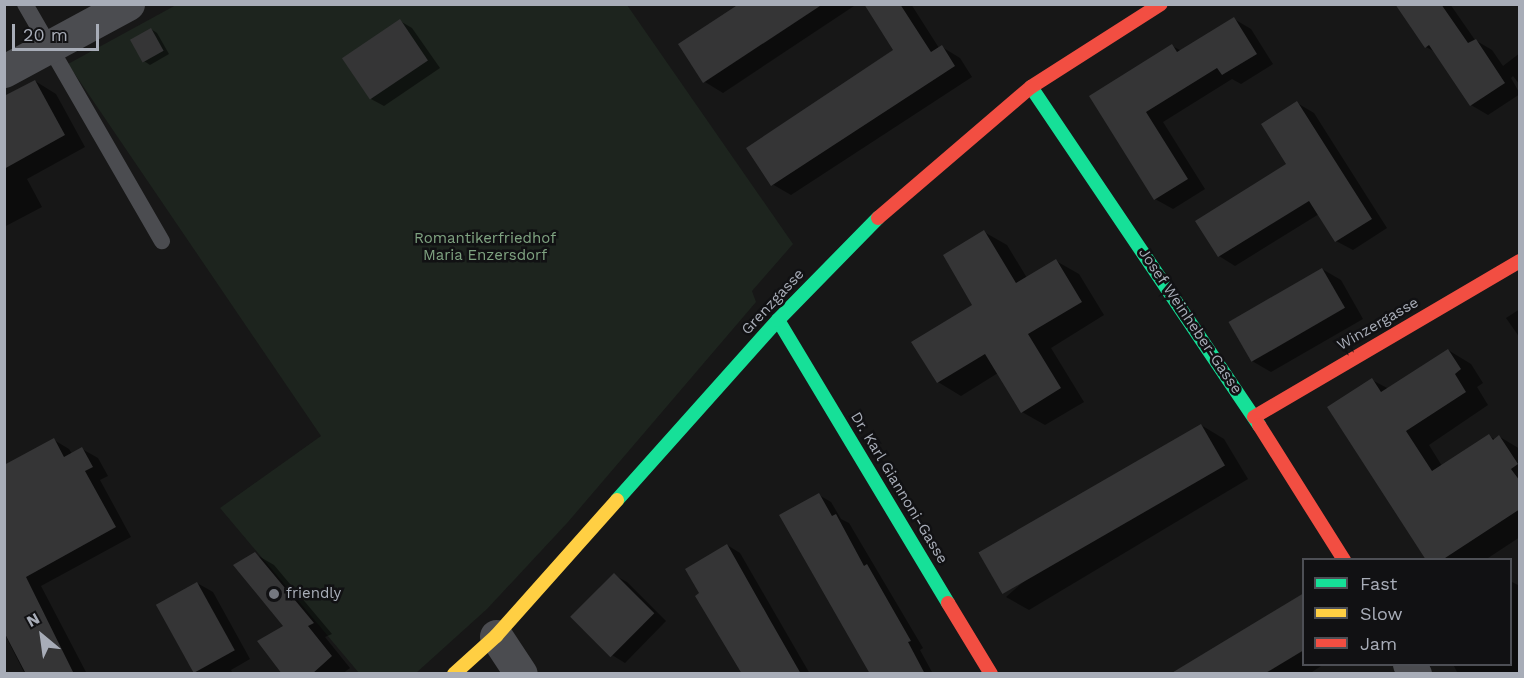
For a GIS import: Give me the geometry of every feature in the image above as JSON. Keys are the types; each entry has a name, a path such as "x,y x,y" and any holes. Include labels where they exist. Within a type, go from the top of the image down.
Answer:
{"street":[{"path":"4,70 128,4"},
{"name":"Grenzgasse","path":"454,674 496,636 778,320 887,208 1031,87 1161,4"},
{"name":"Josef Weinheber-Gasse","path":"1031,87 1254,417 1343,558"},
{"name":"Winzergasse","path":"1254,417 1520,261"},
{"name":"Dr. Karl Giannoni-Gasse","path":"778,320 991,674"},
{"path":"496,636 520,674"}],"lane":[{"path":"25,4 162,241"}],"green space":[{"name":"Romantikerfriedhof Maria Enzersdorf","path":"176,5 627,5 793,244 752,291 756,302 568,522 487,609 416,673 359,673 220,508 321,436 68,64"}],"building":[{"path":"739,4 823,4 703,83 678,44"},
{"path":"864,4 900,4 931,52 942,45 955,66 771,186 746,148 893,50"},
{"path":"1395,4 1441,4 1468,43 1476,39 1505,83 1470,106 1429,45 1425,48"},
{"path":"1234,17 1257,54 1222,75 1217,68 1146,112 1188,179 1154,200 1089,96 1172,44 1177,52"},
{"path":"400,19 428,60 370,100 342,58"},
{"path":"151,28 164,51 143,62 130,40"},
{"path":"35,80 65,135 4,169 4,96"},
{"path":"1297,101 1372,219 1335,242 1309,201 1218,257 1195,221 1286,164 1261,124"},
{"path":"984,230 1016,283 1056,259 1082,302 1028,334 1061,388 1021,413 985,354 937,383 911,342 972,305 943,255"},
{"path":"1322,268 1345,308 1251,362 1228,322"},
{"path":"1448,349 1461,369 1455,374 1466,392 1406,431 1432,471 1489,434 1493,440 1499,435 1518,464 1511,469 1520,481 1520,509 1445,558 1425,558 1327,407 1372,378 1381,392"},
{"path":"1201,424 1225,466 1002,594 978,552"},
{"path":"54,438 64,457 82,447 93,467 85,471 116,527 26,577 74,674 26,674 4,632 4,465"},
{"path":"819,493 832,516 836,514 864,566 867,564 911,641 908,642 925,674 870,674 779,515"},
{"path":"727,544 801,674 742,674 695,596 699,593 685,569"},
{"name":"friendly","path":"255,552 314,623 308,626 332,656 312,674 282,674 257,641 283,626 233,565"},
{"path":"614,573 654,613 610,657 570,617"},
{"path":"197,582 235,650 194,673 156,605"},
{"path":"1302,594 1302,651 1264,674 1170,674"}],"traffic: fast":[{"path":"1031,87 1259,425"},
{"path":"617,500 778,320 878,218"},
{"path":"778,320 948,603"}],"traffic: slow":[{"path":"454,674 496,636 617,500"}],"traffic: jam":[{"path":"878,218 1031,87 1161,4"},
{"path":"1254,417 1520,261"},
{"path":"1259,425 1343,558"},
{"path":"948,603 991,674"}],"place":[{"name":"friendly","path":"274,594"}]}
